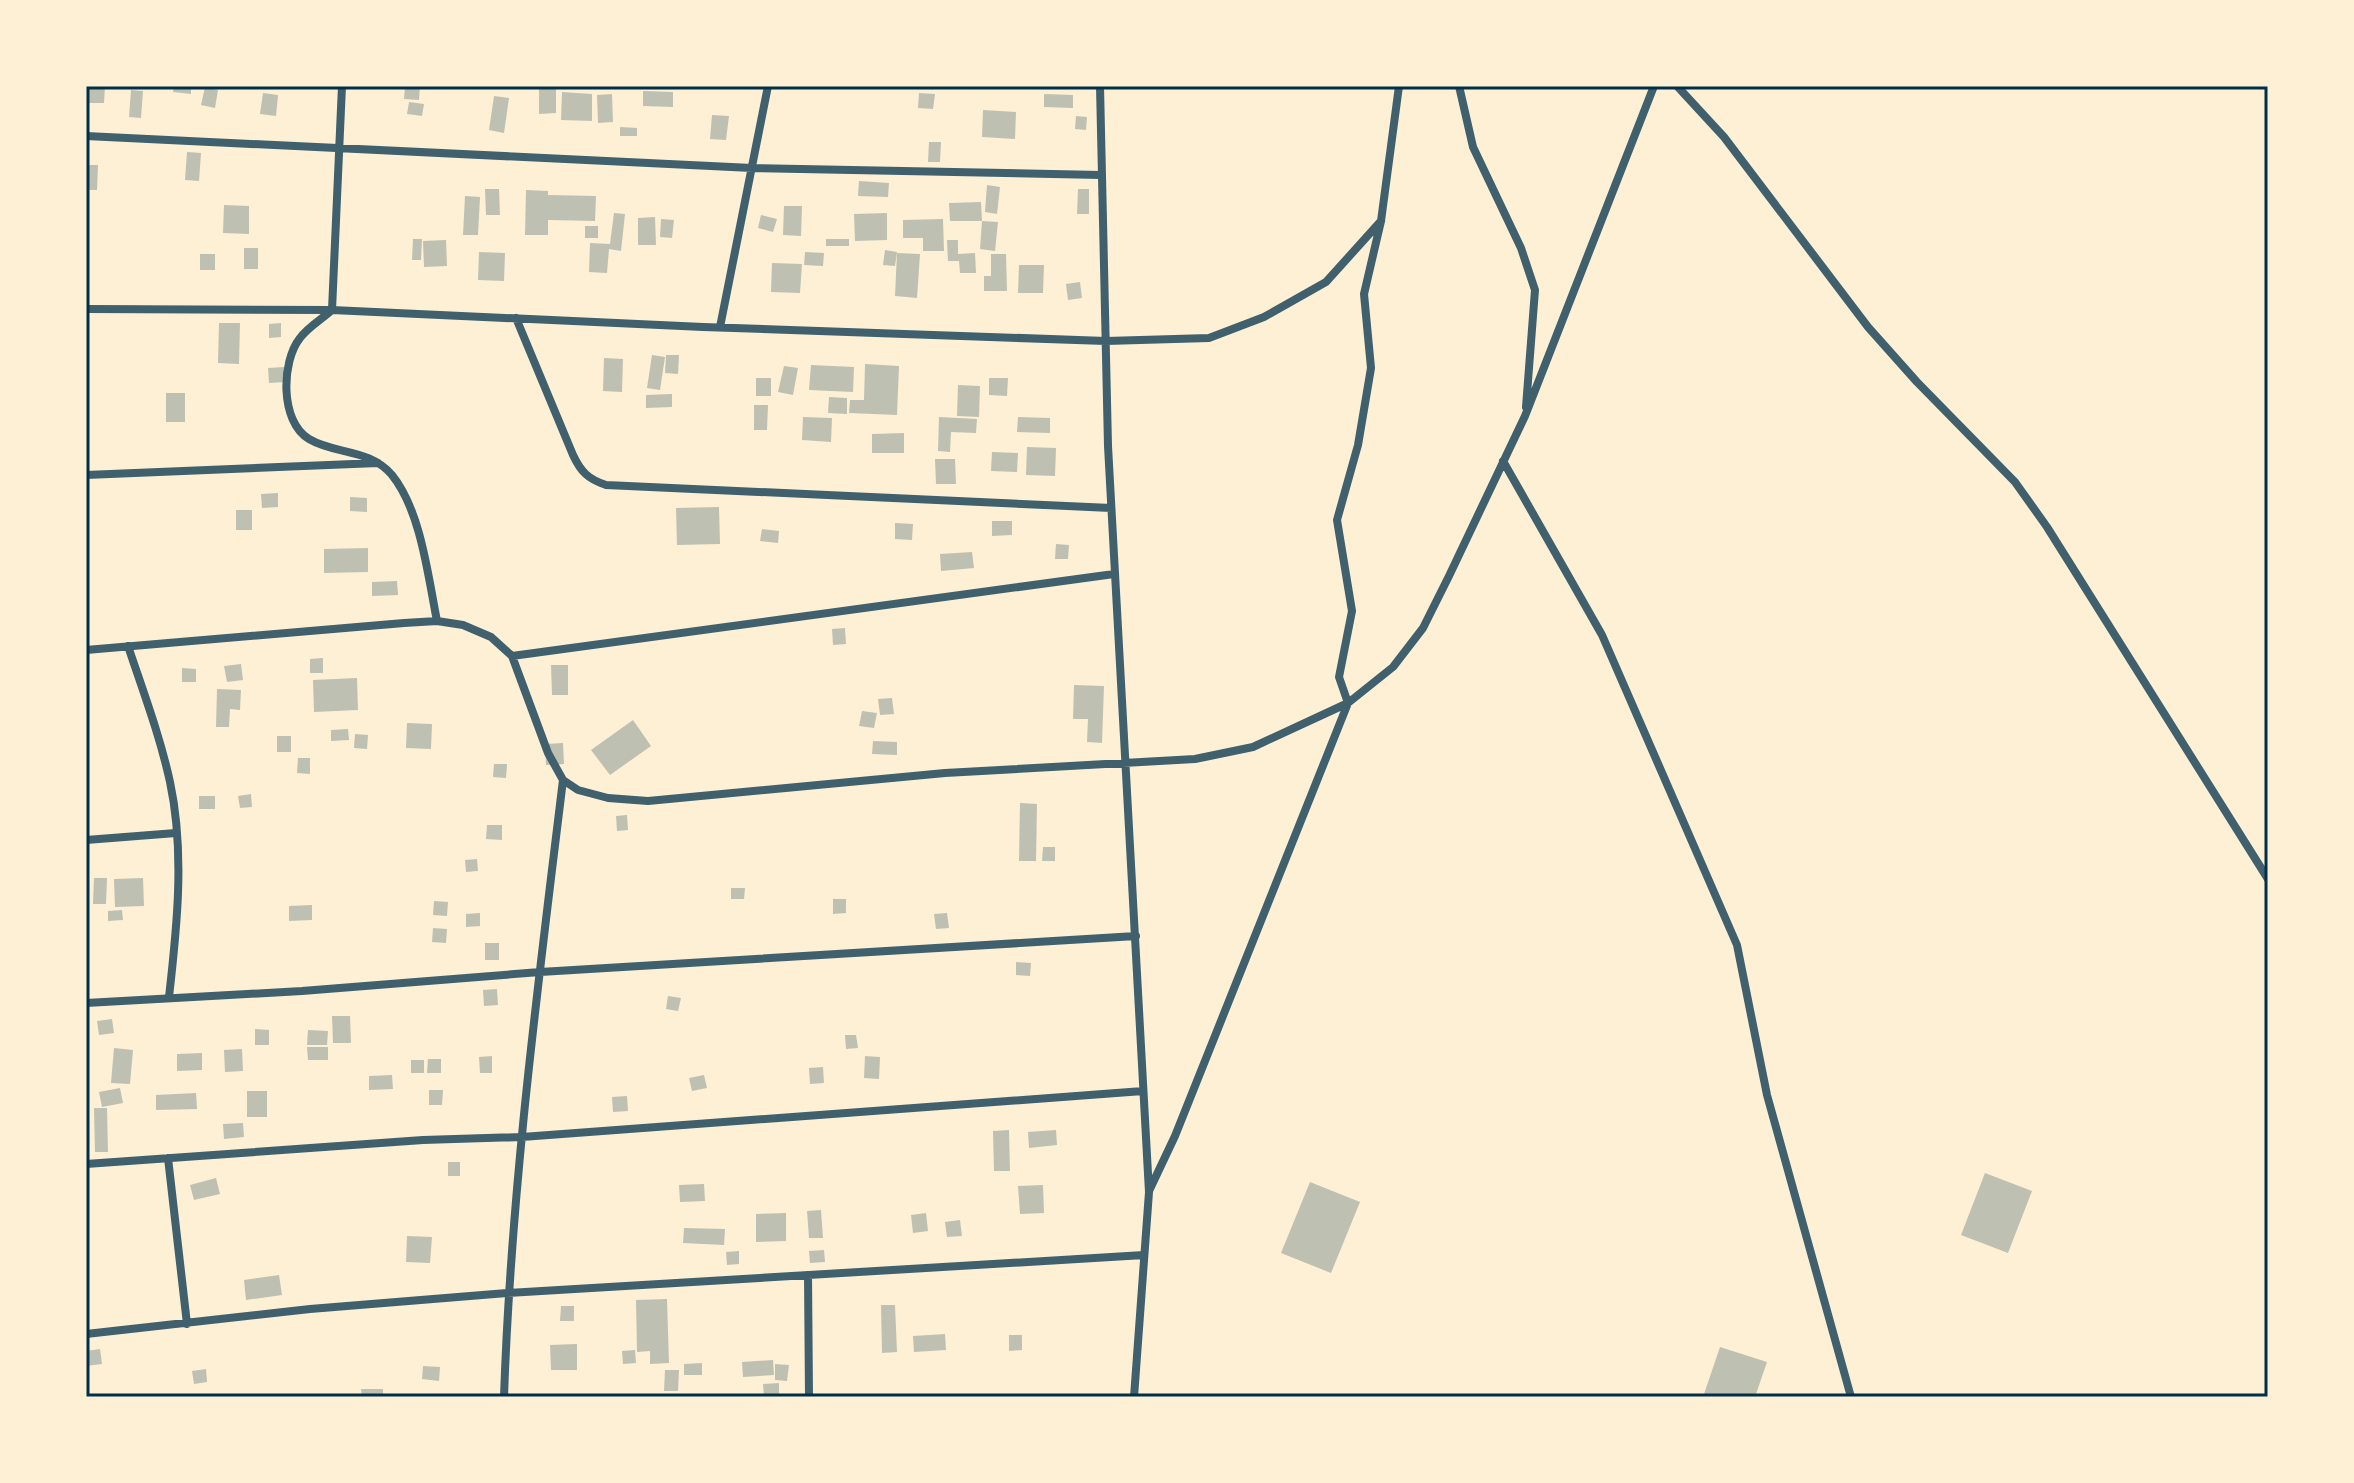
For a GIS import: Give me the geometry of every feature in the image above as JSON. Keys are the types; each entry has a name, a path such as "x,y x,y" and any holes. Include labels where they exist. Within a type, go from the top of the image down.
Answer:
{"street":[{"path":"342,86 332,310 299,338 288,362 286,383 289,410 308,439 361,454 378,463 392,476 413,516 437,621"},
{"path":"720,327 768,86"},
{"path":"1100,86 1111,508 1149,1192 1134,1397"},
{"path":"1149,1192 1175,1136 1348,703 1339,677 1352,611 1337,520 1358,445 1371,368 1364,294 1381,221 1399,86"},
{"path":"1459,86 1473,147 1521,248 1535,290 1525,416"},
{"path":"86,650 437,621 463,625 491,637 512,656 548,753 563,780 578,790 608,798 648,801 945,773 1195,759 1253,747 1348,703 1393,667 1423,628 1525,416 1654,86"},
{"path":"1677,86 1724,137 1868,327 2015,482 2047,527 2268,879"},
{"path":"86,136 752,168 1101,175"},
{"path":"86,309 332,310 1106,341 1209,338 1264,317 1326,282 1381,221"},
{"path":"516,318 580,469 590,480 606,485 1111,508"},
{"path":"1503,461 1602,635 1737,945 1767,1095 1851,1397"},
{"path":"86,475 378,463"},
{"path":"512,656 1114,574"},
{"path":"128,646 170,783 176,833 178,912 169,997"},
{"path":"504,1397 507,1293 563,780"},
{"path":"86,840 176,833"},
{"path":"86,1003 1136,936"},
{"path":"86,1164 423,1140 522,1137 1143,1091"},
{"path":"168,1158 187,1324"},
{"path":"86,1334 310,1309 507,1293 1144,1255"},
{"path":"808,1275 809,1397"}],"building":[{"path":"86,86 105,86 104,103 86,103"},
{"path":"174,86 191,86 191,94 173,92"},
{"path":"405,86 420,86 419,100 404,99"},
{"path":"539,86 556,86 556,113 539,114"},
{"path":"205,87 218,90 215,108 201,105"},
{"path":"131,90 143,91 141,118 129,117"},
{"path":"643,91 673,92 673,107 643,106"},
{"path":"562,92 592,94 592,121 561,120"},
{"path":"263,93 278,95 276,116 260,114"},
{"path":"919,93 935,94 933,109 918,108"},
{"path":"612,94 613,122 598,123 597,95"},
{"path":"1044,94 1073,95 1073,108 1044,107"},
{"path":"494,96 509,98 504,133 489,130"},
{"path":"409,102 424,104 422,116 407,114"},
{"path":"983,110 1016,112 1015,139 982,137"},
{"path":"712,115 729,116 726,140 710,139"},
{"path":"1076,116 1087,117 1086,130 1075,129"},
{"path":"620,127 637,128 637,136 620,136"},
{"path":"929,142 941,142 940,162 928,162"},
{"path":"187,152 201,153 199,181 185,180"},
{"path":"86,165 98,165 97,190 86,190"},
{"path":"859,181 889,183 888,197 858,196"},
{"path":"987,185 1000,187 997,214 985,212"},
{"path":"485,189 499,189 500,215 486,215"},
{"path":"1078,189 1089,189 1089,214 1077,214"},
{"path":"526,190 548,191 548,195 596,196 595,221 548,220 548,235 525,235"},
{"path":"465,196 480,197 478,235 463,235"},
{"path":"981,202 982,221 950,221 949,203"},
{"path":"224,205 249,206 249,234 223,233"},
{"path":"784,206 802,206 801,236 783,235"},
{"path":"614,213 625,214 621,251 609,249 607,273 589,272 590,243 610,244"},
{"path":"887,213 887,240 855,241 854,214"},
{"path":"761,215 777,219 773,232 758,228"},
{"path":"655,217 656,245 638,245 638,218"},
{"path":"661,219 674,220 672,238 660,237"},
{"path":"943,219 944,251 923,251 923,238 903,238 903,220"},
{"path":"982,221 998,222 995,251 980,249"},
{"path":"585,226 598,226 598,238 585,238"},
{"path":"413,239 422,239 421,260 412,260"},
{"path":"826,239 849,239 849,246 826,246"},
{"path":"446,240 447,266 424,267 423,241"},
{"path":"947,240 958,240 958,254 975,253 976,273 960,273 959,261 948,261"},
{"path":"244,248 258,248 258,269 244,269"},
{"path":"885,250 897,252 895,266 883,265"},
{"path":"479,252 505,253 504,281 478,280"},
{"path":"805,252 824,253 823,266 804,265"},
{"path":"897,253 920,254 917,298 895,296"},
{"path":"200,254 215,254 215,270 200,270"},
{"path":"991,254 1006,254 1007,291 984,291 984,276 991,276"},
{"path":"772,263 802,264 800,293 771,292"},
{"path":"1019,265 1044,265 1043,293 1018,293"},
{"path":"1080,282 1082,298 1068,300 1066,284"},
{"path":"219,323 240,323 239,364 218,363"},
{"path":"281,323 281,337 269,338 269,324"},
{"path":"652,355 665,357 660,390 647,388"},
{"path":"666,355 679,355 678,374 665,373"},
{"path":"604,358 623,359 622,392 603,391"},
{"path":"865,364 899,366 897,415 849,413 850,400 864,400"},
{"path":"811,365 854,367 853,392 809,390"},
{"path":"784,366 798,368 793,395 778,392"},
{"path":"284,367 285,382 269,383 268,368"},
{"path":"756,378 771,378 771,396 756,396"},
{"path":"989,378 1008,378 1007,396 989,395"},
{"path":"958,385 980,386 979,417 957,416"},
{"path":"166,393 185,393 185,422 166,422"},
{"path":"672,394 672,407 646,408 646,395"},
{"path":"829,397 847,398 847,414 828,413"},
{"path":"754,405 768,405 767,430 754,430"},
{"path":"803,417 832,418 831,442 802,440"},
{"path":"939,417 977,419 976,433 951,432 950,452 938,451"},
{"path":"1018,417 1050,418 1050,433 1017,432"},
{"path":"904,433 904,453 872,453 872,434"},
{"path":"1027,447 1056,448 1055,476 1026,475"},
{"path":"992,452 1018,453 1017,472 991,471"},
{"path":"935,459 955,459 956,484 936,484"},
{"path":"278,493 278,507 262,508 261,494"},
{"path":"350,497 367,498 367,512 350,511"},
{"path":"719,507 720,544 677,545 676,508"},
{"path":"236,510 252,510 252,530 236,530"},
{"path":"992,521 1012,521 1012,535 992,536"},
{"path":"895,523 913,524 912,540 895,539"},
{"path":"762,529 779,531 778,543 760,541"},
{"path":"1056,544 1069,545 1068,559 1055,559"},
{"path":"368,548 368,572 324,573 324,549"},
{"path":"972,552 974,568 941,571 940,554"},
{"path":"397,581 398,595 372,596 372,582"},
{"path":"845,628 846,644 833,645 832,629"},
{"path":"323,658 323,673 310,673 310,659"},
{"path":"241,664 243,680 227,682 224,666"},
{"path":"551,665 568,665 568,695 552,695"},
{"path":"182,668 196,669 196,682 182,682"},
{"path":"357,678 358,710 314,712 313,680"},
{"path":"1074,685 1104,686 1102,743 1087,742 1088,719 1073,719"},
{"path":"217,689 241,690 240,710 230,709 229,727 216,727"},
{"path":"892,698 894,714 880,715 878,699"},
{"path":"862,711 877,713 874,728 859,726"},
{"path":"633,720 651,746 610,775 591,750"},
{"path":"407,723 432,724 431,749 406,748"},
{"path":"348,729 349,740 331,741 331,730"},
{"path":"355,734 368,735 367,749 354,748"},
{"path":"277,736 291,736 291,752 277,752"},
{"path":"873,741 897,742 897,755 872,754"},
{"path":"563,743 564,764 546,765 545,744"},
{"path":"298,758 310,758 310,774 297,773"},
{"path":"494,764 507,764 506,778 493,777"},
{"path":"251,794 252,807 240,808 238,796"},
{"path":"199,796 215,796 215,809 199,809"},
{"path":"1020,803 1037,804 1036,861 1019,861"},
{"path":"627,815 628,830 617,831 616,816"},
{"path":"487,825 502,825 502,840 486,839"},
{"path":"1043,847 1055,847 1055,861 1042,861"},
{"path":"477,859 478,871 466,872 465,860"},
{"path":"94,878 107,878 106,904 93,904"},
{"path":"143,878 144,906 115,907 114,879"},
{"path":"731,888 745,888 744,899 731,899"},
{"path":"833,899 846,899 846,913 833,914"},
{"path":"434,901 448,902 447,916 433,915"},
{"path":"312,905 312,920 289,921 289,906"},
{"path":"122,910 123,920 108,921 108,911"},
{"path":"480,913 480,926 466,927 466,914"},
{"path":"947,913 949,928 936,929 934,914"},
{"path":"433,928 447,929 446,943 432,942"},
{"path":"485,943 499,943 499,960 485,960"},
{"path":"1016,962 1031,963 1030,976 1016,975"},
{"path":"497,989 498,1005 484,1006 483,990"},
{"path":"668,996 681,998 678,1011 666,1009"},
{"path":"332,1016 350,1016 351,1043 333,1043"},
{"path":"112,1019 114,1033 99,1035 97,1021"},
{"path":"255,1029 269,1030 269,1045 255,1045"},
{"path":"308,1030 328,1031 327,1045 307,1045"},
{"path":"845,1035 856,1035 858,1048 846,1049"},
{"path":"307,1047 328,1047 328,1060 308,1060"},
{"path":"114,1048 133,1050 130,1084 111,1083"},
{"path":"242,1049 243,1071 225,1072 224,1050"},
{"path":"202,1053 202,1070 177,1071 177,1054"},
{"path":"492,1056 492,1073 480,1073 479,1057"},
{"path":"865,1056 880,1057 879,1079 864,1078"},
{"path":"428,1059 441,1059 441,1073 427,1073"},
{"path":"411,1060 424,1060 424,1073 411,1073"},
{"path":"823,1067 824,1083 810,1084 809,1068"},
{"path":"392,1075 393,1089 369,1090 369,1076"},
{"path":"704,1075 707,1088 692,1091 689,1078"},
{"path":"120,1088 123,1103 102,1107 99,1092"},
{"path":"429,1090 443,1090 442,1105 429,1105"},
{"path":"247,1091 267,1091 267,1117 247,1117"},
{"path":"196,1093 197,1109 156,1110 156,1095"},
{"path":"627,1096 628,1111 613,1112 612,1097"},
{"path":"94,1108 107,1108 108,1152 95,1152"},
{"path":"243,1123 244,1137 224,1139 223,1124"},
{"path":"1009,1130 1010,1171 994,1171 993,1131"},
{"path":"1056,1130 1057,1145 1029,1148 1028,1132"},
{"path":"448,1162 460,1162 460,1176 448,1176"},
{"path":"1985,1173 2032,1191 2008,1253 1961,1235"},
{"path":"216,1178 220,1194 194,1200 190,1185"},
{"path":"1310,1182 1360,1202 1331,1273 1281,1253"},
{"path":"704,1184 705,1201 680,1202 679,1185"},
{"path":"1043,1185 1044,1213 1020,1214 1018,1186"},
{"path":"821,1210 823,1238 809,1238 807,1211"},
{"path":"786,1213 786,1241 756,1242 756,1214"},
{"path":"926,1213 928,1231 913,1233 911,1215"},
{"path":"960,1220 962,1236 947,1237 945,1222"},
{"path":"684,1228 725,1229 724,1245 683,1243"},
{"path":"407,1236 432,1237 430,1263 406,1262"},
{"path":"824,1250 825,1262 810,1263 809,1251"},
{"path":"739,1251 739,1264 727,1265 726,1252"},
{"path":"279,1275 282,1295 246,1300 244,1280"},
{"path":"667,1299 669,1363 650,1364 650,1351 637,1352 636,1300"},
{"path":"881,1305 895,1305 897,1352 882,1353"},
{"path":"561,1306 574,1306 574,1321 560,1321"},
{"path":"945,1334 946,1350 914,1352 913,1336"},
{"path":"1009,1335 1022,1335 1022,1350 1009,1351"},
{"path":"577,1344 577,1370 551,1370 550,1345"},
{"path":"1720,1347 1767,1362 1755,1397 1703,1397"},
{"path":"100,1349 102,1364 86,1366 86,1351"},
{"path":"635,1350 636,1363 623,1364 622,1351"},
{"path":"773,1360 774,1375 743,1377 742,1362"},
{"path":"702,1363 702,1375 684,1375 684,1364"},
{"path":"775,1364 789,1365 787,1381 775,1380"},
{"path":"423,1366 440,1367 439,1381 422,1379"},
{"path":"206,1369 207,1382 194,1384 192,1371"},
{"path":"665,1370 679,1370 678,1391 664,1391"},
{"path":"779,1383 779,1397 764,1397 763,1384"},
{"path":"361,1389 383,1389 383,1397 362,1397"}]}
